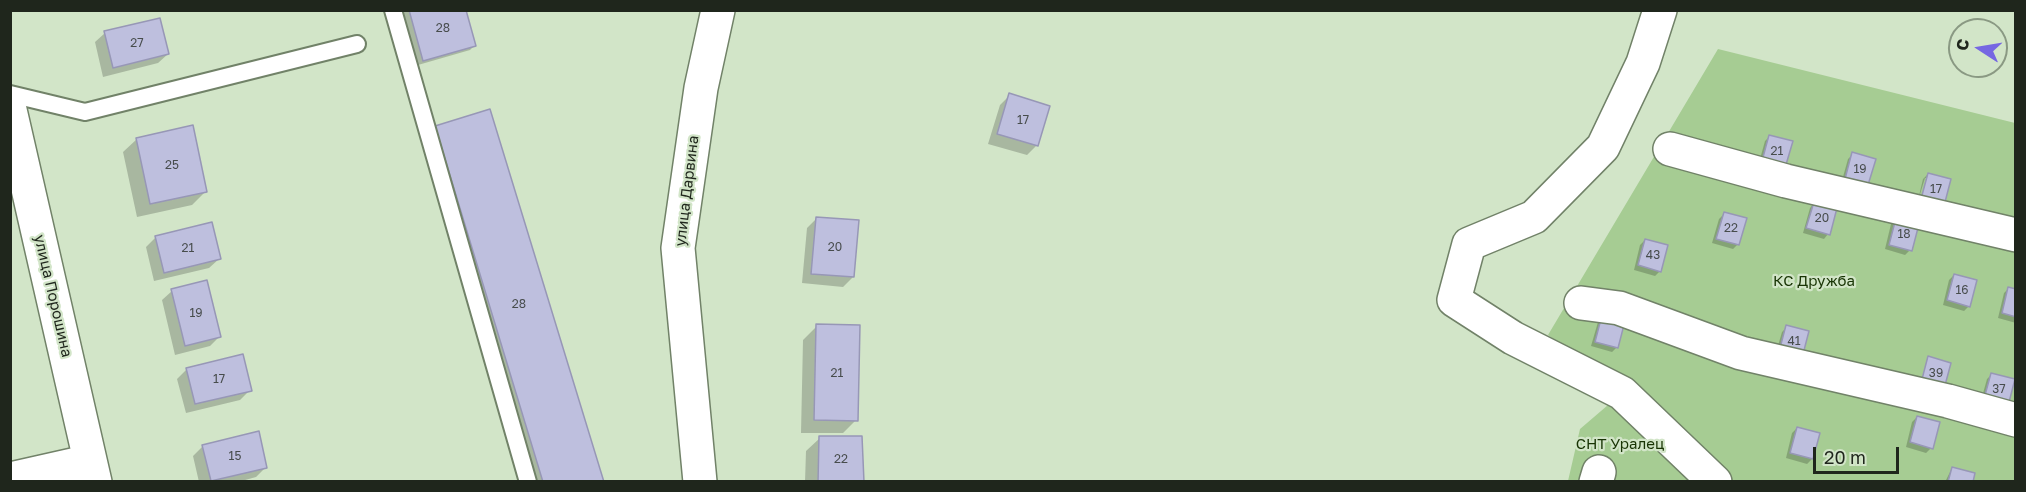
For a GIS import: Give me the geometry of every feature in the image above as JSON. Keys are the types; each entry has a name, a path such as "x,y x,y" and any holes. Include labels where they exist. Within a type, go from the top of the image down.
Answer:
{"street":[{"name":"улица Дарвина","path":"700,482 678,248 701,88 718,10"},
{"path":"1660,10 1643,63 1603,147 1534,217 1469,243 1454,300 1513,338 1622,393 1715,482"},
{"name":"улица Порошина","path":"10,110 93,471"},
{"path":"1670,149 1786,181 2016,235"},
{"path":"1581,303 1619,308 1741,353 2016,420"},
{"path":"10,479 93,471"}],"lane":[{"path":"393,10 528,482"},
{"path":"10,94 85,112 357,44"}],"green space":[{"name":"КС Дружба","path":"1718,49 2015,123 2015,481 1568,481 1580,429 1622,393 1548,335"}],"building":[{"path":"409,10 466,10 476,46 423,61"},
{"path":"160,18 169,54 113,68 104,31"},
{"path":"1009,93 1050,106 1038,146 997,134"},
{"path":"490,109 604,482 543,482 435,126"},
{"path":"193,125 207,192 150,204 136,138"},
{"path":"1769,135 1793,141 1785,168 1762,161"},
{"path":"1852,152 1876,159 1868,185 1845,179"},
{"path":"1928,173 1951,179 1944,206 1921,199"},
{"path":"1814,202 1837,208 1830,235 1806,228"},
{"path":"1724,212 1747,218 1739,245 1716,239"},
{"path":"816,217 859,220 854,277 811,274"},
{"path":"1896,218 1919,224 1912,251 1889,245"},
{"path":"212,222 221,259 164,273 155,236"},
{"path":"1645,239 1668,245 1661,272 1638,265"},
{"path":"1954,274 1977,280 1970,307 1947,300"},
{"path":"207,280 221,337 185,346 171,289"},
{"path":"2008,287 2016,289 2016,317 2002,313"},
{"path":"1602,315 1625,321 1618,348 1595,342"},
{"path":"816,324 860,325 858,421 814,420"},
{"path":"1786,325 1809,331 1802,358 1779,352"},
{"path":"243,354 252,391 195,404 186,368"},
{"path":"1928,356 1951,363 1944,389 1921,383"},
{"path":"1991,373 2015,379 2008,406 1984,399"},
{"path":"1917,416 1940,422 1933,449 1910,442"},
{"path":"1797,427 1820,433 1813,459 1790,453"},
{"path":"259,431 267,468 211,481 202,445"},
{"path":"819,436 862,436 864,482 818,482"},
{"path":"1952,467 1975,473 1973,482 1948,482"}],"park label":[{"name":"СНТ Уралец","path":"1620,444"}]}
